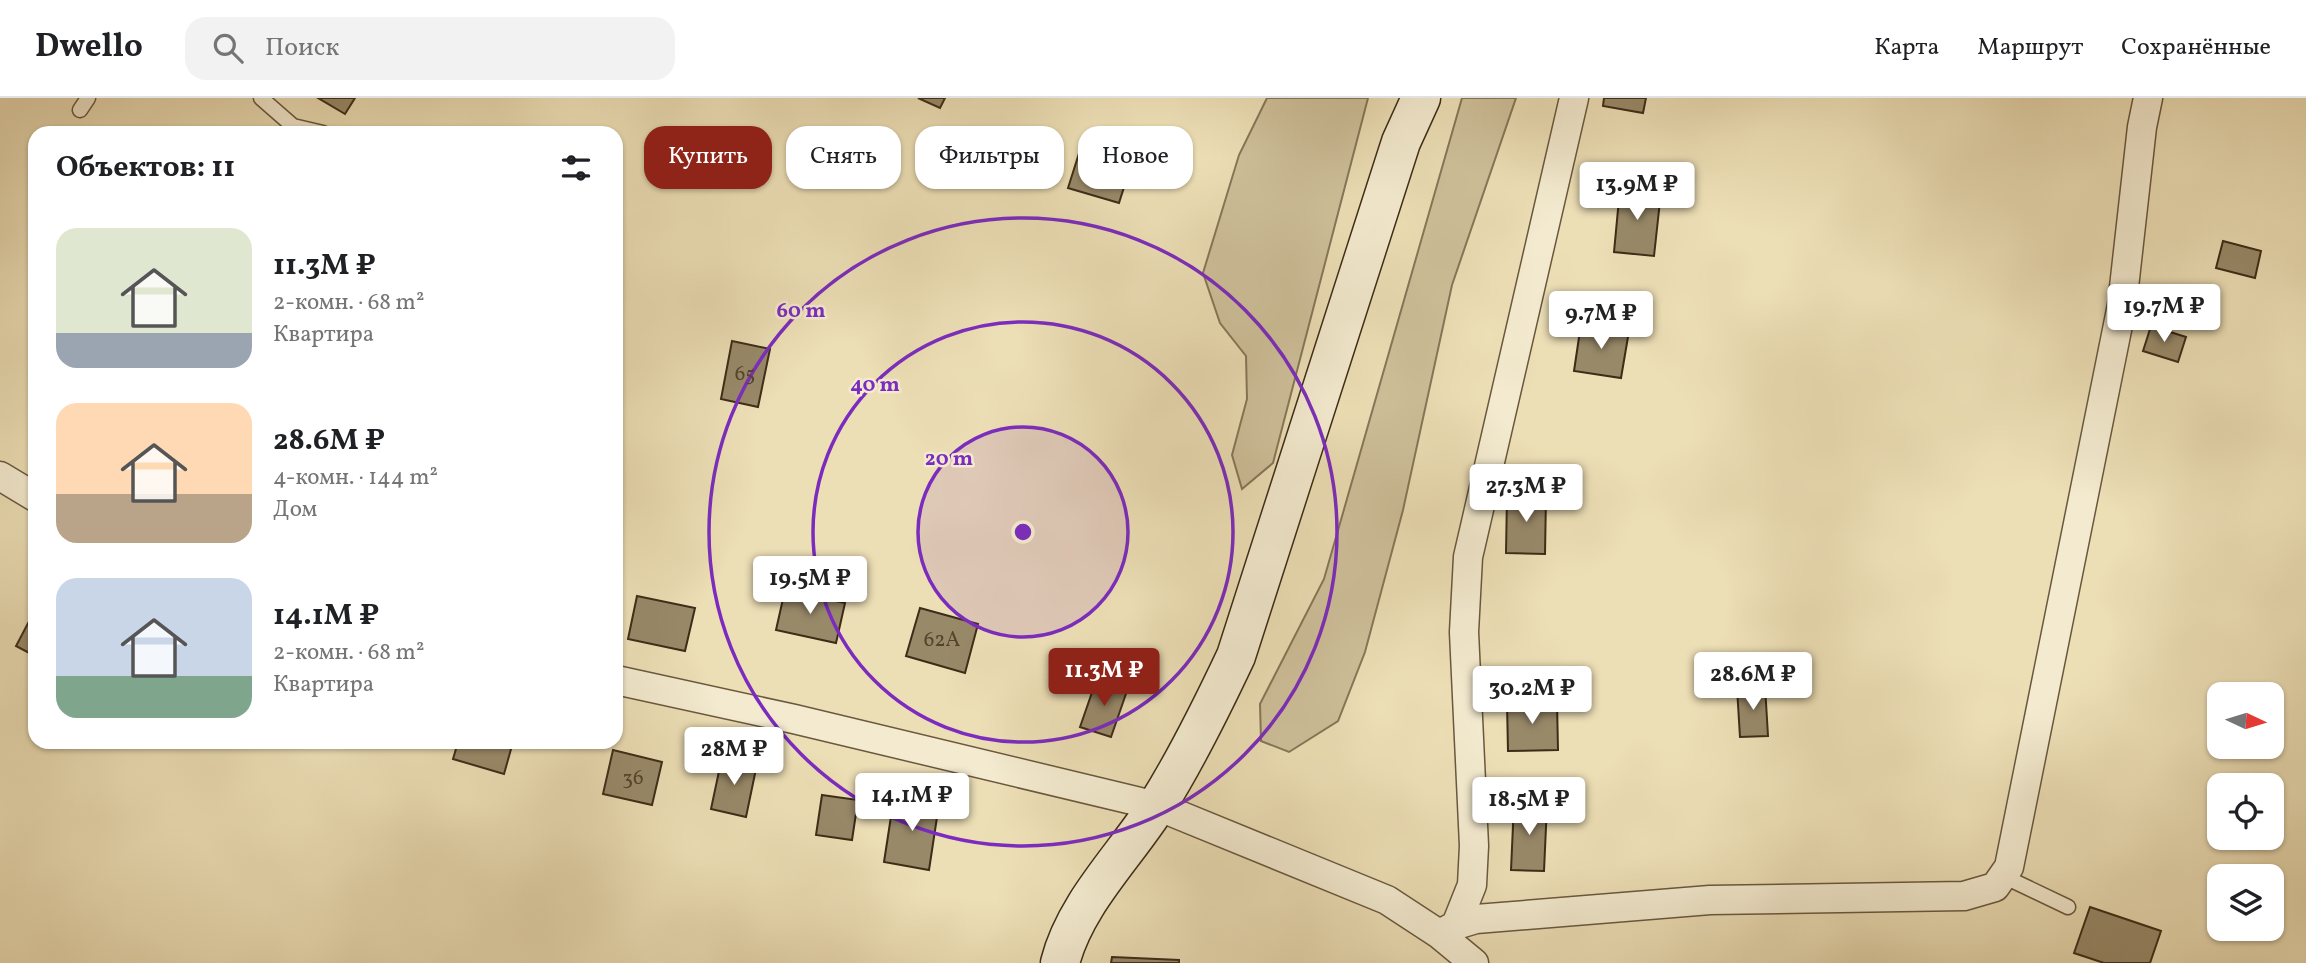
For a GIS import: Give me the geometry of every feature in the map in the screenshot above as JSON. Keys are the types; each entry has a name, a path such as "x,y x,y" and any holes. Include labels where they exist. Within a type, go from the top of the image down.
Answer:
{"main road":[{"path":"1059,963 1088,900 1157,806 1199,734 1236,656 1401,142 1421,98"}],"street":[{"path":"1447,930 1472,885 1474,859 1464,632 1468,556 1574,98"},
{"path":"1447,930 1476,919 1710,900 1964,896 1995,887 2009,867 2119,318 2148,98"},
{"path":"0,475 28,493"},
{"path":"623,682 794,719 1157,806 1387,900 1447,930 1474,963"}],"lane":[{"path":"261,98 293,126"},
{"path":"2003,876 2068,907"}],"shaded area":[{"path":"1267,98 1368,98 1273,463 1242,489 1232,455 1247,399 1246,356 1220,323 1203,273 1239,155"},
{"path":"1462,98 1516,98 1452,285 1403,510 1365,652 1338,721 1289,752 1261,741 1260,704 1324,579"}],"building":[{"path":"318,98 355,98 345,114"},
{"path":"918,98 945,98 940,108"},
{"path":"1604,98 1646,98 1643,113 1603,106"},
{"path":"1078,156 1078,189 1123,189 1119,203 1068,188"},
{"path":"1620,188 1661,192 1654,256 1614,252"},
{"path":"2223,241 2261,251 2255,278 2216,268"},
{"path":"1581,324 1629,331 1621,378 1574,371"},
{"path":"2151,326 2186,337 2178,362 2143,351"},
{"path":"732,341 770,349 758,407 721,399"},
{"path":"1507,495 1546,496 1545,554 1506,553"},
{"path":"785,590 845,603 836,643 776,630"},
{"path":"637,596 695,608 685,651 628,639"},
{"path":"920,608 978,624 965,673 906,656"},
{"path":"28,623 28,652 16,646"},
{"path":"1097,678 1128,688 1111,737 1080,727"},
{"path":"1765,686 1768,736 1740,737 1737,688"},
{"path":"1557,702 1558,750 1508,751 1507,703"},
{"path":"456,749 511,749 504,774 453,759"},
{"path":"613,750 662,762 652,805 603,794"},
{"path":"722,757 757,764 746,817 711,809"},
{"path":"822,795 858,800 852,840 816,835"},
{"path":"894,797 939,804 929,870 884,862"},
{"path":"1514,803 1547,805 1544,871 1511,870"},
{"path":"2090,907 2161,931 2150,963 2104,963 2074,953"},
{"path":"1112,957 1179,960 1179,963 1111,963"}]}
